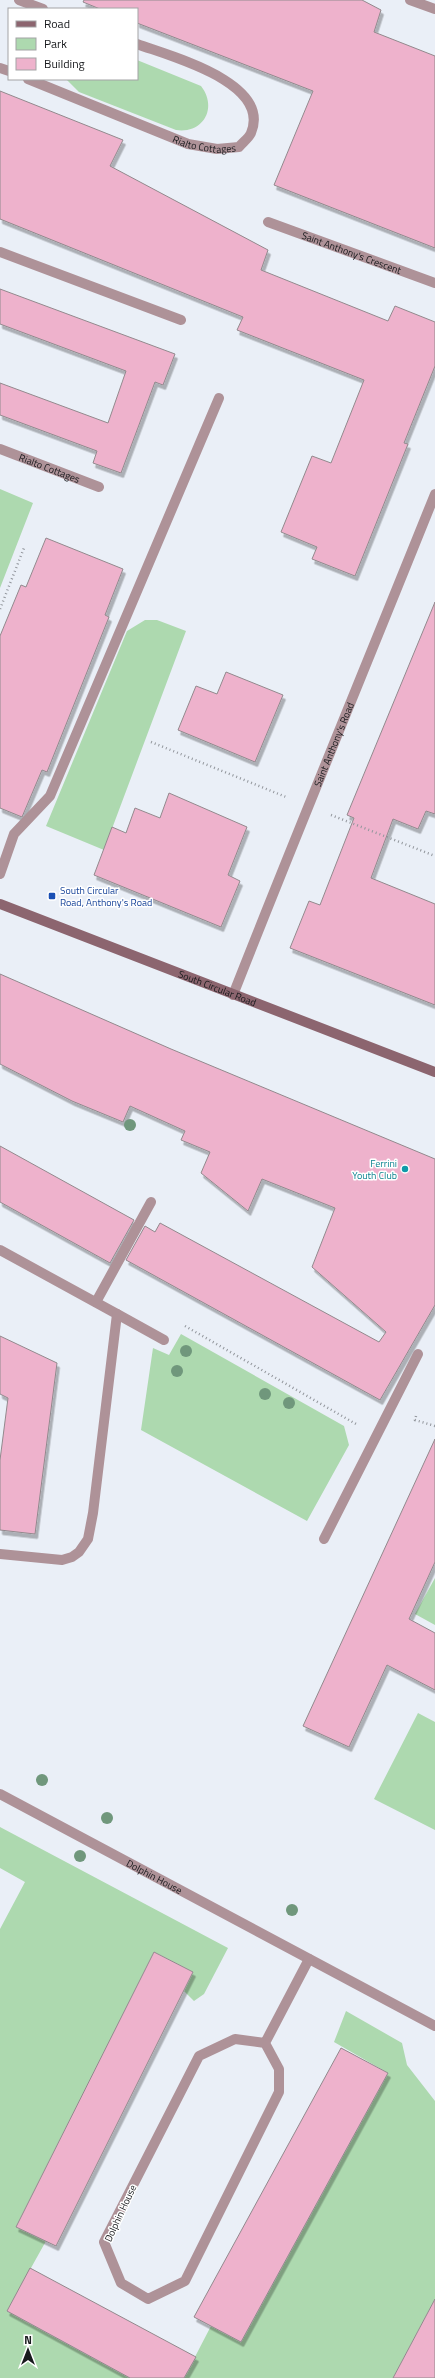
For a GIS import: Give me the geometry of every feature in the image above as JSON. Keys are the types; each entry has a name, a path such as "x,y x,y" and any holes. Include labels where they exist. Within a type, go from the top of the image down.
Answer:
{"main road":[{"name":"South Circular Road","path":"0,904 435,1072"}],"street":[{"path":"19,0 40,8"},
{"path":"410,0 435,9"},
{"name":"Rialto Cottages","path":"30,80 188,144 217,150 239,147 251,133 253,113 246,98 235,86 215,73 138,44"},
{"name":"Saint Anthony's Crescent","path":"268,222 435,283"},
{"path":"0,252 181,320"},
{"path":"0,874 14,834 50,796 219,398"},
{"name":"Rialto Cottages","path":"0,450 99,487"},
{"name":"Saint Anthony's Road","path":"233,995 307,806 343,723 435,494"},
{"path":"96,1302 150,1202"},
{"path":"0,1250 164,1340"},
{"path":"0,1554 62,1560 72,1557 84,1546 93,1513 117,1314"},
{"path":"324,1539 418,1354"},
{"name":"Dolphin House","path":"0,1794 435,2026"},
{"path":"265,2043 309,1959"},
{"name":"Dolphin House","path":"235,2039 265,2043 279,2069 279,2092 185,2281 148,2299 121,2283 104,2242 199,2056 235,2039"}],"path":[{"path":"0,609 24,548"},
{"path":"150,742 274,792"},
{"path":"344,820 435,856"},
{"path":"181,1324 377,1436"}],"green space":[{"path":"138,60 201,86 206,94 208,111 205,118 194,128 176,130 79,92 67,80 138,80"},
{"path":"0,489 33,503 0,588"},
{"path":"145,620 157,620 186,631 104,850 46,826 127,631"},
{"path":"181,1334 344,1426 349,1445 307,1521 141,1430 153,1348 169,1355"},
{"path":"435,1578 435,1625 415,1614"},
{"path":"418,1713 435,1722 435,1830 374,1799"},
{"path":"0,1827 228,1948 204,1994 194,2001 184,1991 193,1972 154,1952 16,2227 46,2241 7,2311 130,2378 0,2378 0,1929 25,1882 0,1868"},
{"path":"346,2011 402,2043 407,2065 435,2101 435,2299 393,2378 184,2378 211,2326 241,2342 388,2073 334,2042"}],"building":[{"path":"84,0 362,0 381,10 374,32 435,56 435,248 274,185 313,91 138,23 138,8 98,8 83,2"},
{"path":"0,91 123,140 110,166 268,250 261,270 388,321 395,306 435,322 435,366 404,443 408,444 355,576 312,559 317,547 281,532 312,456 331,463 364,380 237,330 243,317 0,219"},
{"path":"0,289 175,354 163,385 155,382 121,473 93,463 97,451 0,415 0,383 108,423 126,371 0,324"},
{"path":"46,538 123,569 105,615 109,617 47,772 42,770 22,817 0,808 0,636 21,585 26,587"},
{"path":"435,602 435,814 426,811 418,829 393,819 371,878 435,904 435,1005 290,948 309,901 320,905 354,818 347,815"},
{"path":"226,672 283,695 255,762 178,730 196,686 217,694"},
{"path":"169,793 247,827 228,875 240,881 221,927 94,875 112,827 126,833 135,808 160,818"},
{"path":"0,974 171,1049 435,1159 435,1305 380,1400 126,1260 145,1226 155,1232 160,1223 379,1342 386,1332 312,1267 335,1208 262,1179 248,1211 201,1173 210,1152 181,1140 185,1131 130,1106 123,1122 72,1101 0,1064"},
{"path":"0,1146 134,1220 110,1263 0,1202"},
{"path":"0,1336 57,1363 35,1534 0,1530 0,1460 8,1398 0,1394"},
{"path":"435,1439 435,1562 409,1619 435,1633 435,1690 387,1665 349,1747 303,1726"},
{"path":"154,1952 193,1972 56,2246 16,2227"},
{"path":"341,2048 388,2073 241,2342 194,2317"},
{"path":"30,2268 196,2357 184,2378 130,2378 7,2311"},
{"path":"435,2299 435,2378 393,2378"}],"place":[{"name":"South Circular Road, Anthony's Road","path":"52,896"},
{"name":"Ferrini Youth Club","path":"405,1169"}]}
